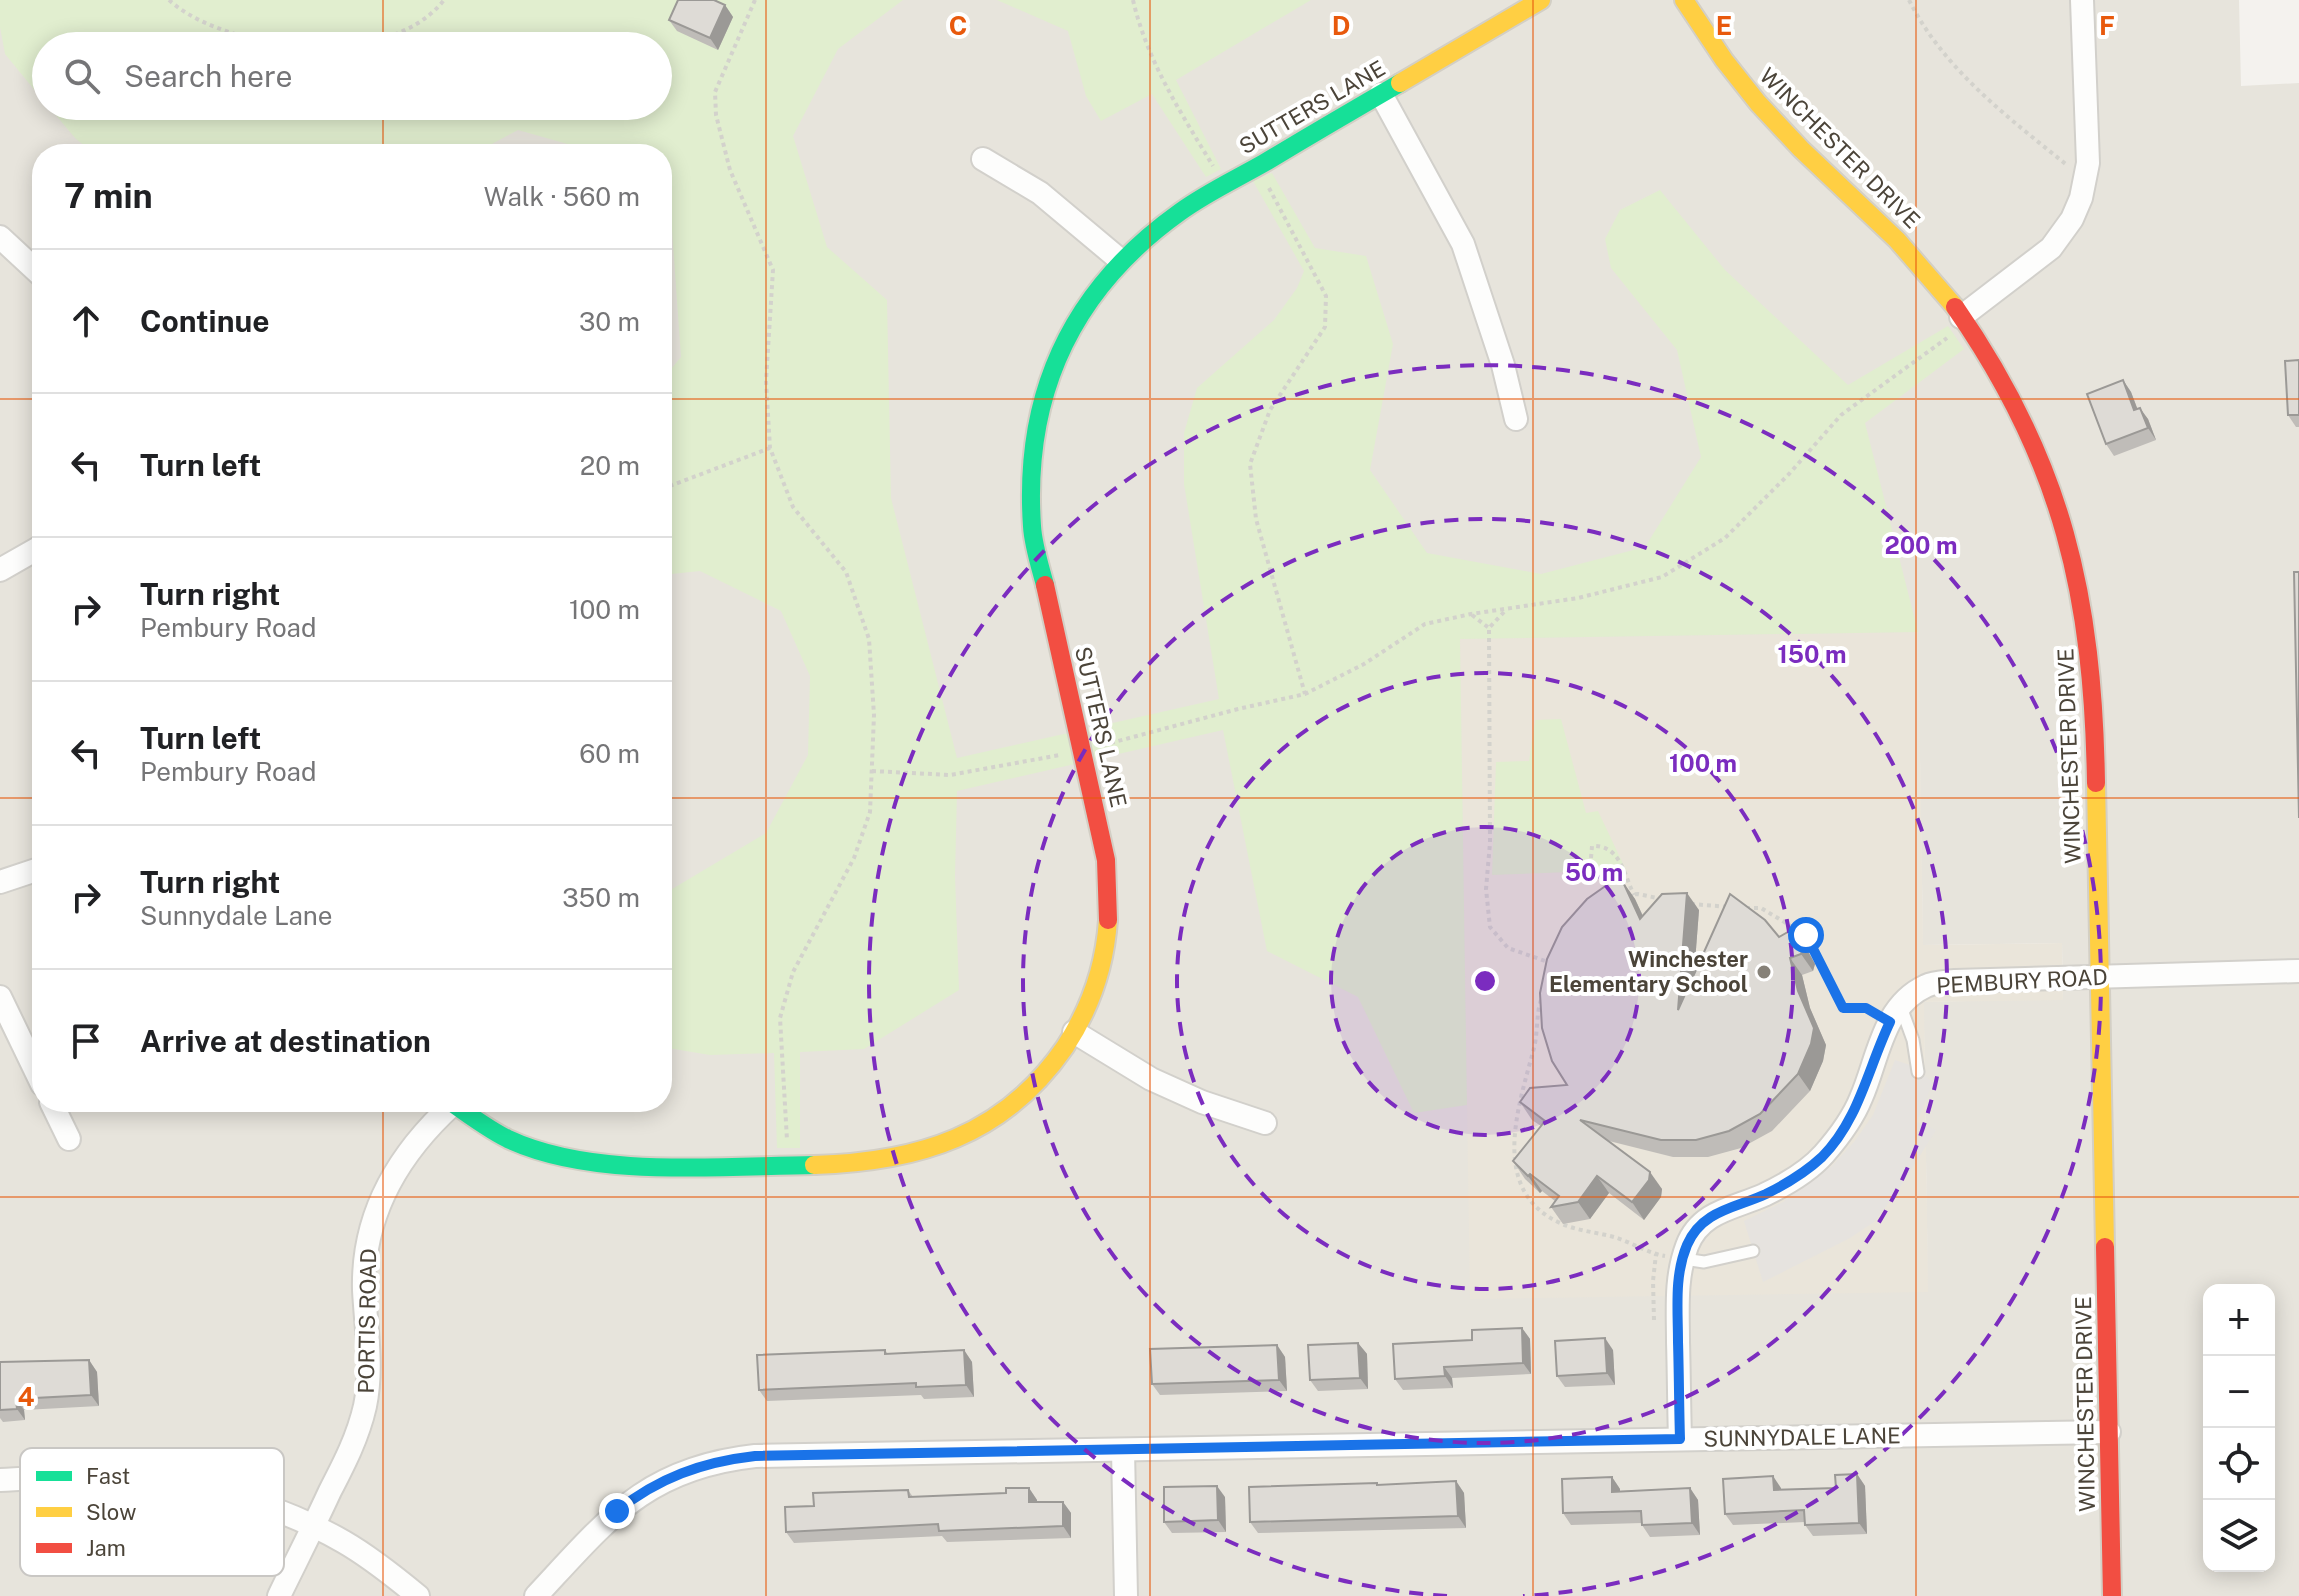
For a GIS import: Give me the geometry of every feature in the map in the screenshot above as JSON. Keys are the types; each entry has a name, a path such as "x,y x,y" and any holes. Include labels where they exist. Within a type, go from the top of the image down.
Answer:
{"street":[{"name":"SUTTERS LANE","path":"464,1112 517,1144 554,1157 588,1163 641,1167 876,1162 940,1147 971,1134 997,1119 1032,1090 1059,1058 1091,1002 1103,966 1109,929 1110,891 1106,860 1032,529 1030,466 1038,412 1058,352 1087,299 1120,260 1151,232 1181,211 1541,0"},
{"name":"WINCHESTER DRIVE","path":"1684,0 1720,57 1741,83 1802,150 1898,241 1963,321 2003,383 2034,445 2059,510 2080,588 2095,706 2112,1596"},
{"path":"1963,321 2051,248 2072,219 2086,181 2088,163 2082,0"},
{"path":"1381,94 1463,244 1503,365 1516,419"},
{"path":"983,159 1040,193 1120,260"},
{"path":"0,237 32,267"},
{"path":"0,570 32,552"},
{"path":"0,882 32,871"},
{"name":"PEMBURY ROAD","path":"1680,1439 1677,1282 1688,1244 1716,1212 1764,1195 1794,1179 1822,1156 1845,1127 1861,1098 1876,1051 1906,1000 1927,985 1955,981 2299,971"},
{"path":"0,997 32,1063"},
{"path":"1074,1032 1151,1079 1202,1102 1265,1123"},
{"path":"56,1112 69,1139"},
{"name":"PORTIS ROAD","path":"279,1596 354,1443 366,1403 369,1362 364,1267 376,1210 408,1150 443,1112"},
{"name":"SUNNYDALE LANE","path":"536,1596 626,1504 654,1485 696,1467 725,1459 755,1456 2109,1432"},
{"path":"1123,1450 1126,1596"},
{"path":"0,1480 20,1479"},
{"path":"284,1514 344,1542 418,1596"}],"lane":[{"path":"1895,1014 1913,1040 1918,1072"},
{"path":"1684,1259 1704,1262 1753,1251"}],"path":[{"path":"169,0 177,7 231,32"},
{"path":"400,32 431,17 444,0"},
{"path":"755,0 715,92 716,115 730,170 773,270 766,381 770,448 793,507 846,572 869,639 874,715 870,812 854,858 793,972 780,1018 788,1165"},
{"path":"1133,0 1139,26 1168,93 1215,170 1263,178 1326,296 1325,327 1270,410 1250,464 1256,519 1305,694"},
{"path":"1909,0 1922,26 1984,98 2086,181"},
{"path":"872,771 950,775 1081,750 1305,694 1364,664 1425,624 1578,598 1662,577 1725,538 1789,474 1841,415 1963,321"},
{"path":"672,485 770,448"},
{"path":"1506,610 1489,628 1490,843 1486,889 1490,927 1508,948 1552,963"},
{"path":"1471,614 1489,628"},
{"path":"1591,858 1592,846 1613,850 1634,895"},
{"path":"1616,897 1634,895 1665,899"},
{"path":"1678,902 1761,908 1806,935 1843,1008 1866,1008 1895,1014"},
{"path":"1543,992 1535,1044 1518,1104 1515,1164 1523,1190 1539,1209 1559,1223 1616,1237 1656,1254 1684,1259"},
{"path":"1655,1332 1653,1281 1656,1254"}],"shaded area":[{"path":"0,0 2239,0 2241,86 2299,83 2299,1596 0,1596","holes":["2062,943 2063,999 1924,1002 1923,945","1923,1002 1924,1002 1928,1292"]},
{"name":"Winchester Elementary School","path":"1918,632 1923,945 2062,943 2063,1000 1924,1002 1928,1292 1470,1299 1460,639"},
{"path":"1895,1060 1910,1065 1933,1082 1917,1122 1936,1130 1874,1222 1850,1238 1763,1282 1744,1221 1783,1202 1832,1166 1873,1115"}],"green space":[{"path":"0,0 903,0 838,49 793,136 827,247 887,300 891,498 957,758 1219,699 1184,484 1184,433 1197,388 1274,320 1297,288 1304,271 1253,181 1272,173 1315,248 1366,256 1393,344 1370,470 1427,553 1541,574 1645,547 1701,457 1677,350 1611,268 1605,239 1620,210 1660,190 1725,270 1848,385 1948,326 1964,349 1865,423 1918,632 1460,639 1467,1105 1414,1113 1358,997 1267,951 1223,730 957,791 955,876 959,990 864,1049 800,1052 800,1148 777,1148 774,1053 710,1055 672,1049 672,889 766,833 808,755 810,676 781,611 700,571 672,574 672,368 681,357 672,230 672,144 568,144 518,130 492,144 82,144 60,120 672,120 672,32 32,32 32,87 5,54 0,27"},
{"path":"997,0 1311,0 1176,80 1221,169 1206,177 1152,94 1101,121 1086,96 1068,31"},
{"path":"1561,719 1586,813 1598,811 1626,870 1492,875 1496,762 1529,761 1535,720"}],"building":[{"path":"678,0 714,0 725,5 710,38 669,20"},
{"path":"2299,360 2299,415 2288,415 2285,361"},
{"path":"2123,380 2134,410 2140,408 2148,428 2106,444 2087,394"},
{"path":"2294,572 2299,572 2299,818"},
{"path":"1614,880 1623,882 1640,919 1662,894 1687,893 1678,1010 1730,894 1765,920 1779,937 1793,929 1803,947 1801,954 1790,958 1798,991 1814,1028 1811,1044 1798,1074 1760,1114 1729,1131 1696,1140 1661,1140 1580,1120 1650,1172 1649,1180 1632,1202 1597,1176 1578,1202 1551,1207 1559,1196 1530,1174 1528,1176 1513,1161 1545,1121 1520,1102 1530,1088 1567,1085 1552,1061 1542,1028 1540,993 1547,959 1562,927 1587,899"},
{"path":"1522,1328 1523,1363 1444,1367 1445,1376 1395,1379 1393,1344 1472,1340 1472,1330"},
{"path":"1605,1338 1607,1373 1557,1376 1555,1341"},
{"path":"1358,1343 1360,1378 1310,1380 1308,1345"},
{"path":"1277,1345 1279,1380 1152,1384 1150,1349"},
{"path":"885,1350 885,1354 964,1350 966,1385 916,1387 916,1383 759,1390 757,1355"},
{"path":"89,1360 91,1395 16,1399 17,1409 0,1410 0,1362"},
{"path":"1857,1474 1859,1523 1805,1525 1804,1510 1725,1514 1723,1479 1773,1476 1774,1490 1836,1488 1835,1475"},
{"path":"1612,1477 1612,1492 1690,1488 1692,1523 1642,1525 1641,1511 1563,1513 1562,1479"},
{"path":"1456,1481 1458,1516 1250,1522 1249,1487"},
{"path":"1217,1486 1218,1520 1164,1522 1164,1487"},
{"path":"1006,1488 1029,1488 1029,1502 1063,1502 1063,1526 939,1531 938,1524 786,1532 785,1507 814,1506 813,1493 908,1490 909,1497 1006,1493"}],"traffic: fast":[{"path":"1045,585 1032,526 1031,478 1036,432 1046,389 1062,348 1083,310 1110,275 1142,242 1180,212 1400,83"},
{"path":"466,1112 508,1139 542,1152 579,1160 699,1168 814,1165"}],"traffic: slow":[{"path":"1400,83 1541,0"},
{"path":"1684,0 1724,60 1758,103 1801,149 1897,240 1955,307"},
{"path":"2096,783 2105,1247"},
{"path":"814,1165 889,1158 923,1150 986,1123 1015,1103 1041,1078 1065,1047 1082,1017 1100,970 1108,920"}],"traffic: jam":[{"path":"1955,307 1992,364 2022,421 2065,533 2079,592 2088,652 2096,783"},
{"path":"1045,585 1106,860 1108,920"},
{"path":"2105,1247 2112,1596"}],"place":[{"name":"Winchester Elementary School","path":"1764,972"}],"route":[{"path":"617,1511 674,1475 725,1459 755,1456 1680,1439 1677,1282 1688,1244 1716,1212 1764,1195 1794,1179 1822,1156 1845,1127 1861,1098 1876,1051 1890,1022 1866,1008 1843,1008 1806,935"}]}
